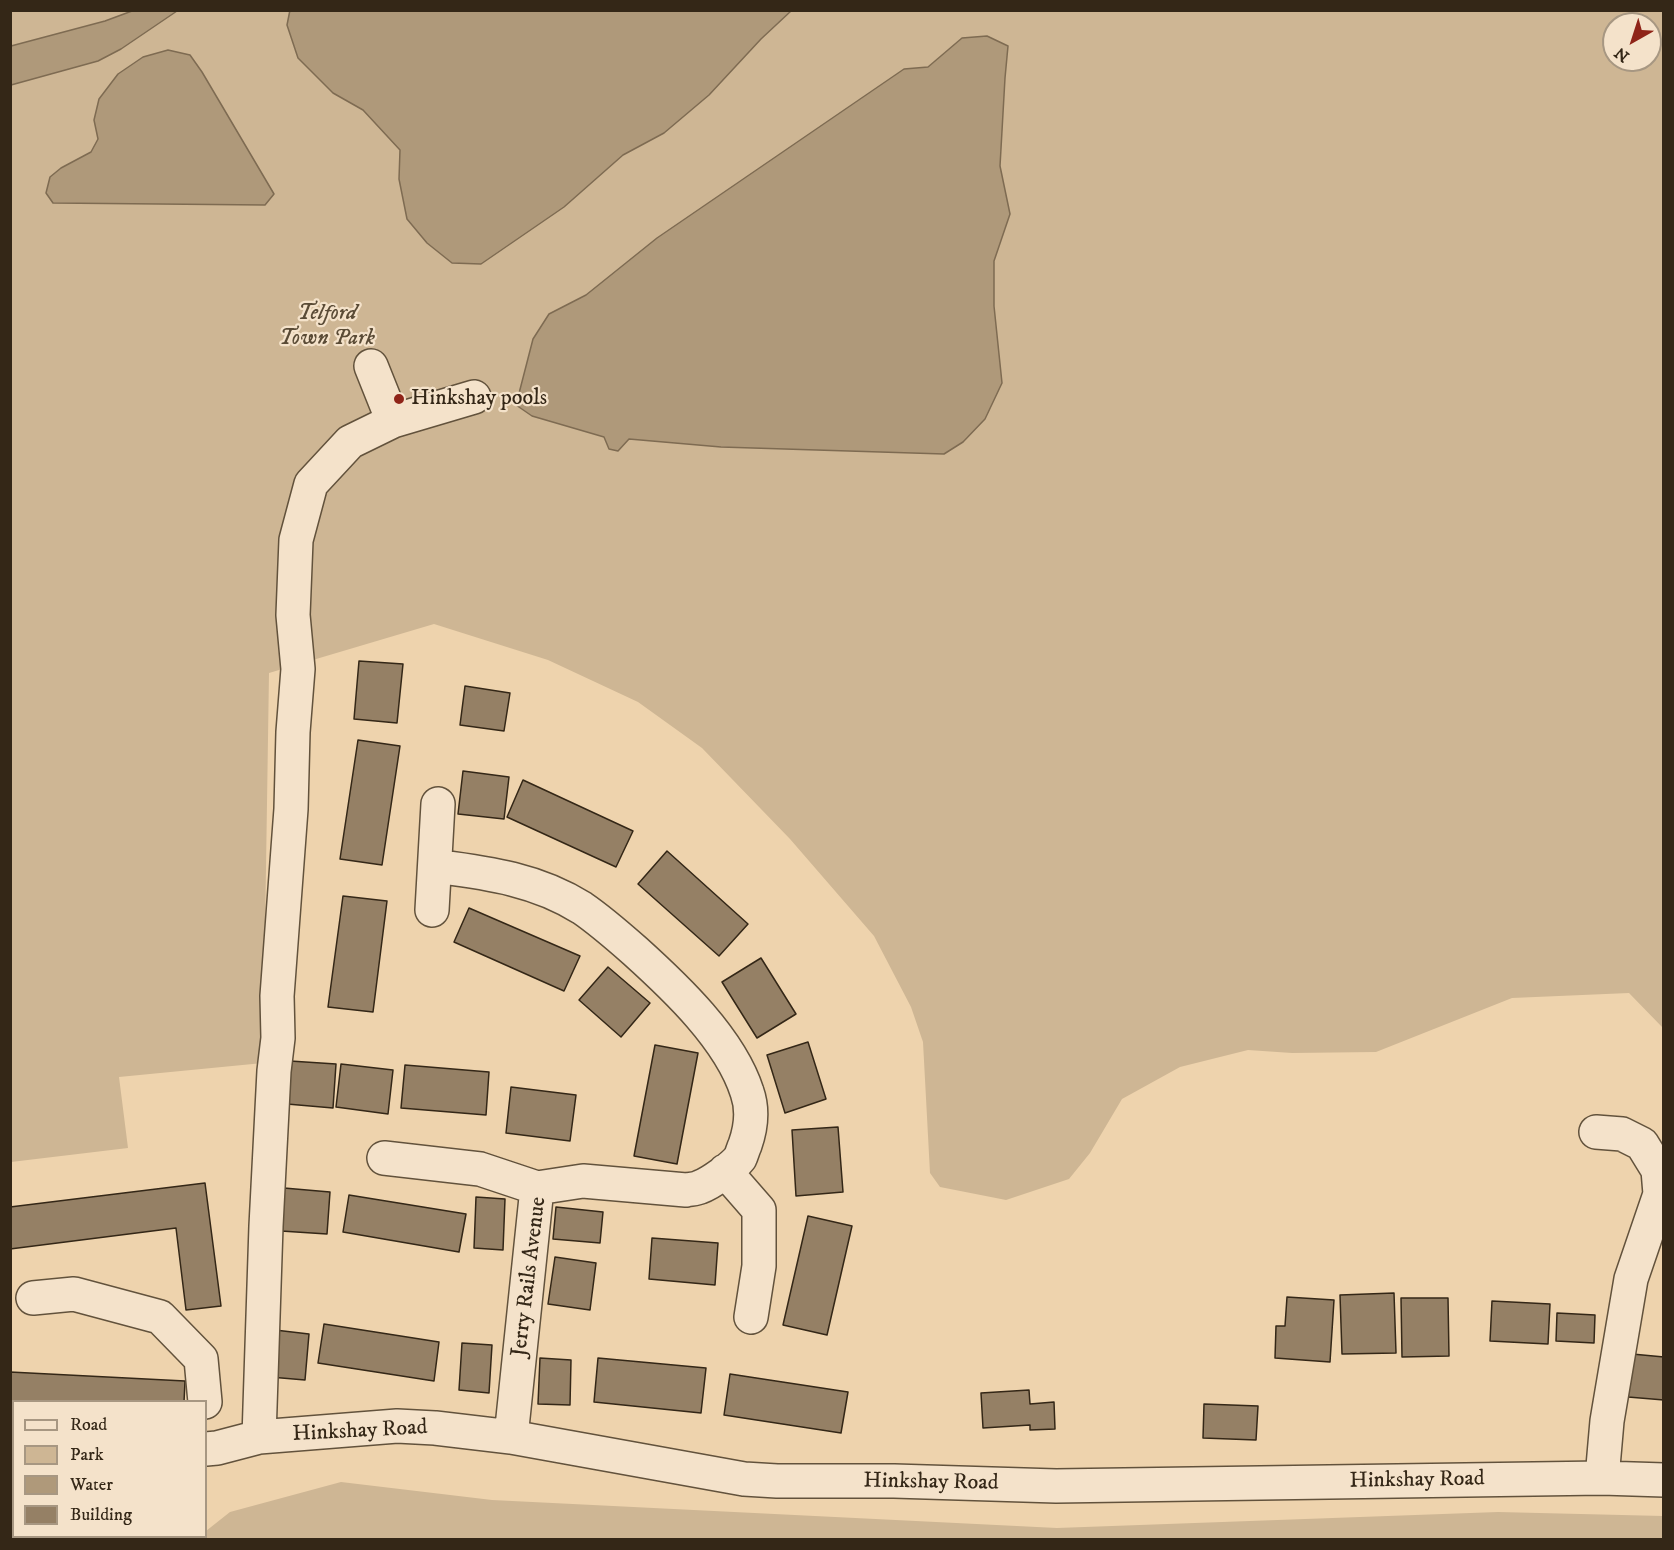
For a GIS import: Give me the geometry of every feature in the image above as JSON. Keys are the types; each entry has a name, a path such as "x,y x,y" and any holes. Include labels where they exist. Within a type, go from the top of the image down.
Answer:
{"street":[{"path":"371,366 393,421"},
{"path":"259,1437 274,1071 278,1038 277,996 291,809 293,732 298,669 292,615 296,540 311,484 350,442 393,421 474,397"},
{"path":"432,910 438,804"},
{"name":"Jerry Rails Avenue","path":"435,866 494,874 539,886 581,908 614,933 646,961 699,1014 734,1061 748,1092 751,1111 748,1136 740,1157 725,1171 700,1187 686,1190 583,1181 537,1188 511,1437"},
{"path":"1596,1132 1622,1134 1642,1144 1658,1170 1660,1194 1631,1279 1609,1409 1602,1478"},
{"path":"384,1158 480,1169 537,1188"},
{"path":"725,1171 759,1210 759,1266 751,1317"},
{"path":"33,1298 74,1294 160,1317 201,1359 205,1400"},
{"name":"Hinkshay Road","path":"207,1449 259,1437 398,1426 511,1437 744,1479 777,1481 894,1481 1056,1486 1602,1478 1664,1480"}],"green space":[{"name":"Telford Town Park","path":"10,11 635,11 761,39 791,11 1663,11 1663,1028 1629,993 1512,998 1376,1052 1292,1053 1248,1050 1180,1067 1122,1099 1090,1153 1069,1179 1006,1200 940,1187 930,1173 923,1042 911,1007 874,936 790,839 702,748 638,702 548,660 434,624 269,673 263,1063 119,1077 128,1148 11,1162","holes":["962,38 1008,47 1000,166 1010,214 994,261 994,278 805,137 904,69 928,67"]},
{"path":"11,1473 12,1538 176,1538 176,1539 11,1539"},
{"path":"341,1482 492,1500 1057,1528 1498,1512 1663,1516 1664,1539 194,1539 207,1538 207,1530 230,1512"}],"water":[{"path":"290,10 791,11 761,39 709,95 664,133 623,155 564,207 481,264 452,263 427,243 407,219 399,179 400,150 363,110 333,93 298,58 287,25"},
{"path":"132,11 177,11 121,49 98,61 11,85 11,46 105,21"},
{"path":"987,36 1008,46 1000,166 1010,214 994,261 994,306 1002,383 985,419 963,442 944,454 721,447 629,439 618,451 609,449 604,437 532,416 516,405 533,339 549,314 586,295 657,238 904,69 928,67 962,38"},
{"path":"168,50 190,55 274,194 265,205 53,203 46,193 50,177 61,168 91,152 98,139 94,120 99,99 118,74 143,57"}],"building":[{"path":"359,661 403,664 397,723 354,719"},
{"path":"465,686 510,693 504,731 460,725"},
{"path":"358,740 400,746 382,865 340,859"},
{"path":"463,771 509,777 504,819 458,814"},
{"path":"523,780 633,831 616,867 507,817"},
{"path":"667,851 748,924 719,956 638,884"},
{"path":"343,896 387,901 373,1012 328,1007"},
{"path":"469,908 580,956 564,991 454,942"},
{"path":"761,958 796,1014 757,1038 722,982"},
{"path":"608,967 650,1003 621,1037 579,1000"},
{"path":"808,1042 826,1099 785,1113 767,1055"},
{"path":"655,1045 698,1053 677,1164 634,1156"},
{"path":"290,1061 336,1064 333,1108 287,1104"},
{"path":"341,1064 393,1070 388,1114 336,1107"},
{"path":"405,1065 489,1072 486,1115 401,1108"},
{"path":"511,1087 576,1095 570,1141 506,1133"},
{"path":"838,1127 843,1192 796,1196 792,1130"},
{"path":"205,1183 221,1306 186,1310 176,1228 10,1249 10,1207"},
{"path":"284,1188 330,1192 327,1234 281,1231"},
{"path":"349,1195 466,1214 459,1252 343,1232"},
{"path":"476,1197 505,1199 503,1250 474,1248"},
{"path":"556,1207 603,1212 600,1243 553,1239"},
{"path":"808,1216 852,1226 827,1335 783,1325"},
{"path":"652,1238 718,1243 715,1285 649,1279"},
{"path":"555,1257 596,1263 590,1310 548,1304"},
{"path":"1394,1293 1396,1353 1342,1354 1340,1295"},
{"path":"1287,1297 1334,1300 1330,1362 1275,1358 1276,1326 1285,1326"},
{"path":"1401,1298 1448,1298 1449,1356 1402,1357"},
{"path":"1492,1301 1550,1304 1548,1344 1490,1341"},
{"path":"1557,1313 1595,1315 1594,1343 1556,1341"},
{"path":"324,1324 439,1342 434,1381 318,1363"},
{"path":"275,1330 309,1334 305,1380 270,1377"},
{"path":"462,1343 492,1345 489,1393 459,1390"},
{"path":"1632,1354 1664,1357 1664,1400 1628,1397"},
{"path":"540,1358 571,1360 570,1405 538,1404"},
{"path":"598,1358 706,1368 701,1413 594,1402"},
{"path":"10,1372 185,1381 184,1400 12,1400 12,1435 10,1435"},
{"path":"730,1374 848,1392 841,1433 724,1415"},
{"path":"1029,1390 1030,1404 1054,1402 1055,1429 1030,1430 1030,1425 983,1428 981,1393"},
{"path":"1204,1404 1258,1406 1256,1440 1203,1438"}],"place":[{"name":"Hinkshay pools","path":"399,399"}]}
